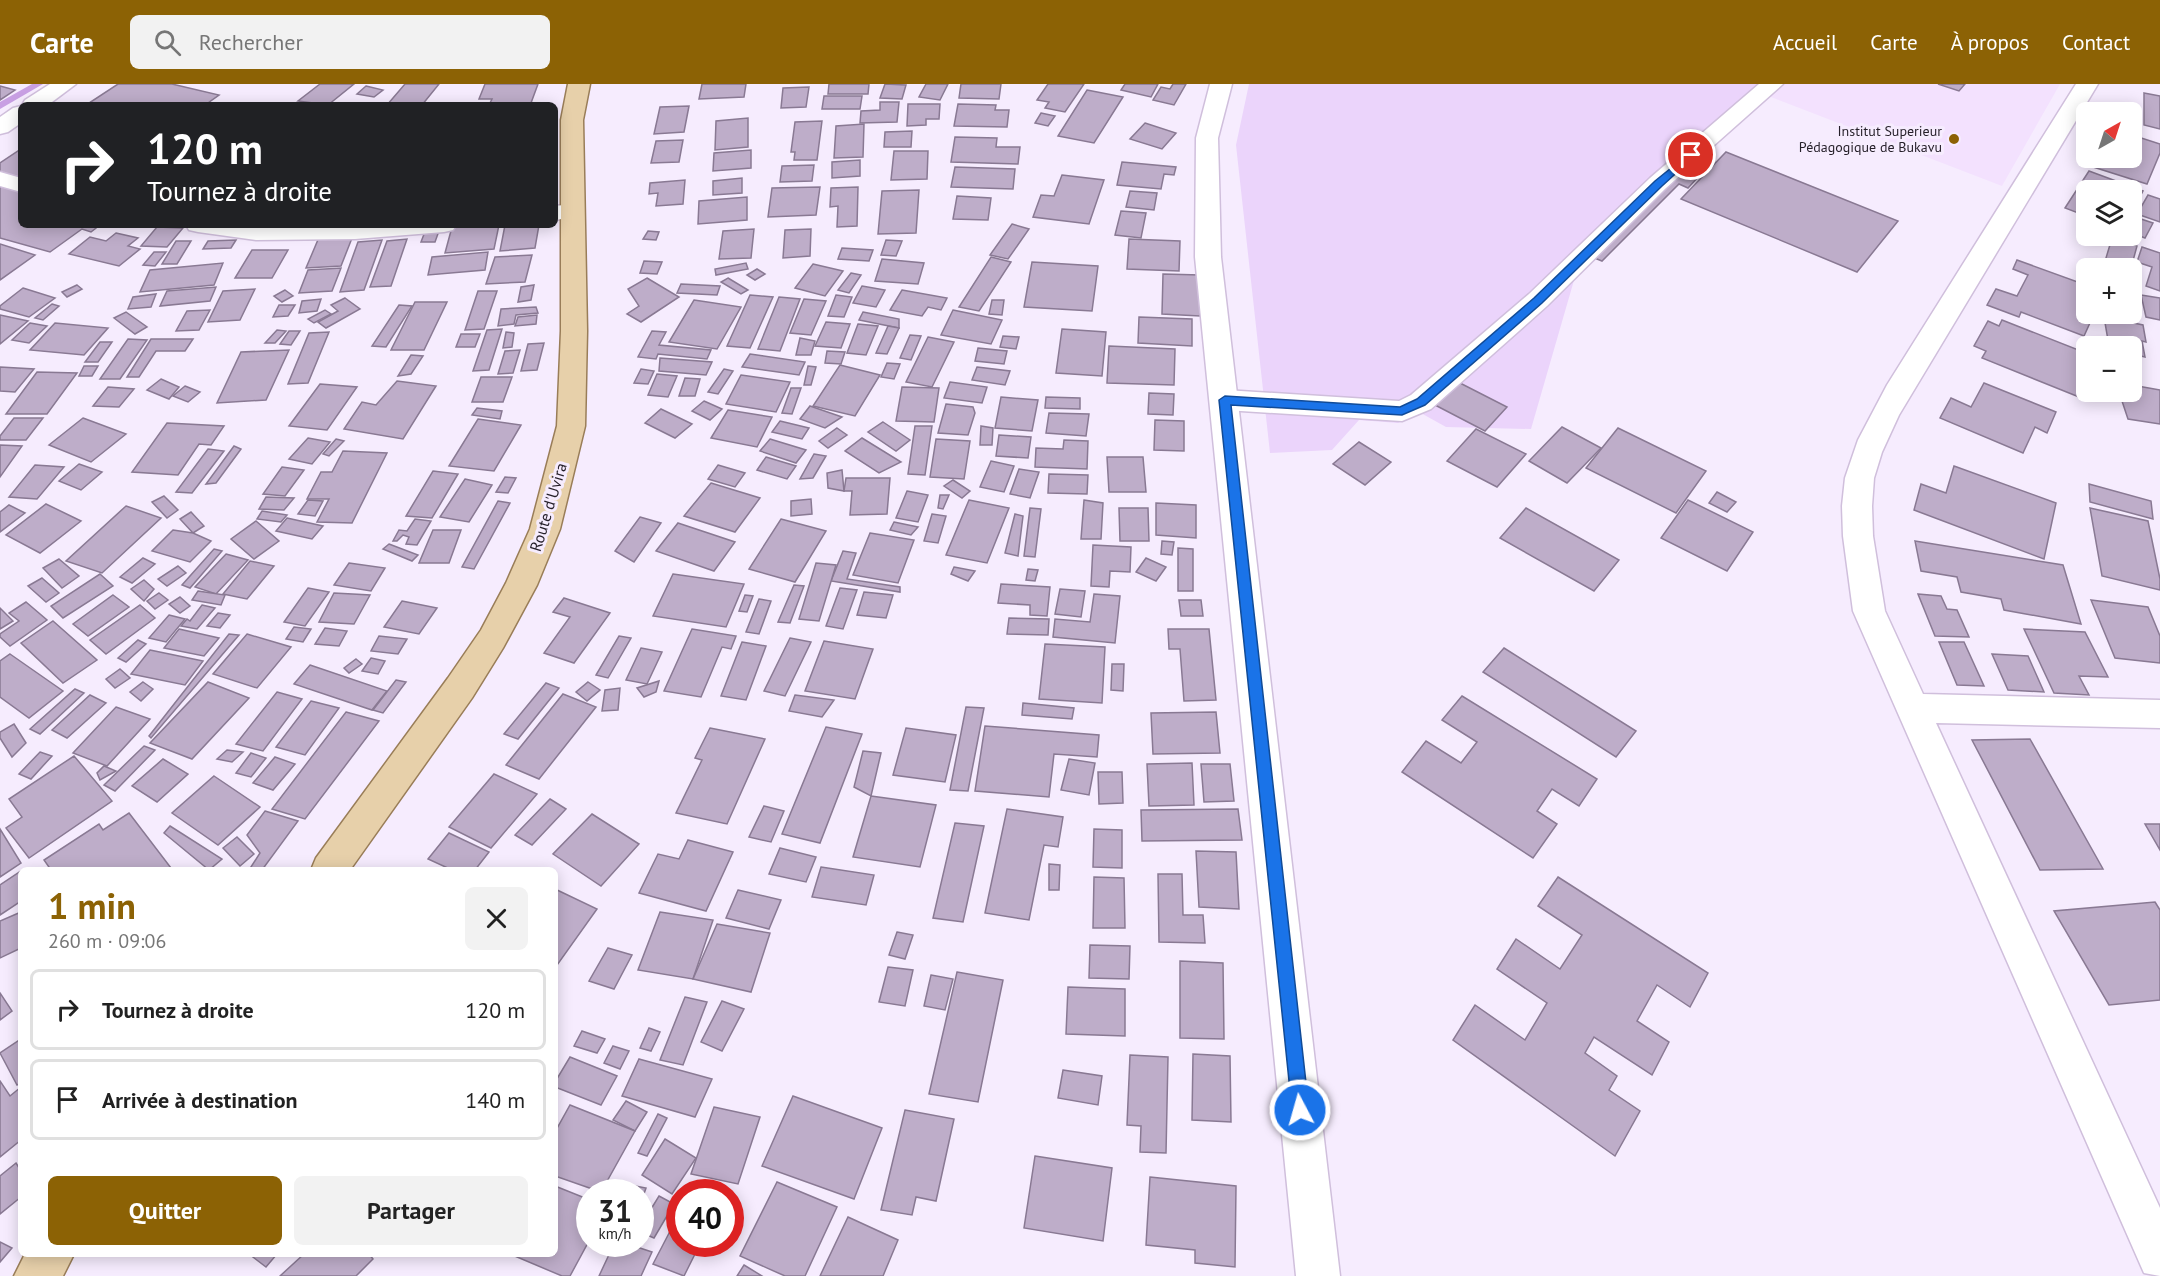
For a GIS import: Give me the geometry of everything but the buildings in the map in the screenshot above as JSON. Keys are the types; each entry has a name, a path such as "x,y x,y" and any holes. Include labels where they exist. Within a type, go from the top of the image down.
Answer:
{"main road":[{"name":"Route d'Uvira","path":"331,867 460,688 492,639 521,585 545,530 571,426 573,360 564,212 572,120 579,84"},
{"path":"36,1276 50,1257"}],"street":[{"path":"38,102 65,84"},
{"path":"1221,84 1207,138 1208,257 1318,1276"},
{"path":"1225,400 1402,411 1421,402 1538,300 1658,183 1772,84"},
{"path":"2087,84 1897,392 1871,441 1858,489 1859,545 1869,611 2160,1257"},
{"path":"0,127 18,115"},
{"path":"0,179 18,184"},
{"path":"223,228 256,232 400,228"},
{"path":"1911,708 2160,714"}],"shaded area":[{"path":"1249,84 1766,84 1581,256 1531,429 1446,427 1419,412 1398,423 1359,420 1332,450 1270,453 1236,145"},
{"name":"Institut Superieur Pédagogique de Bukavu","path":"1766,84 2060,84 2002,186 1758,92"}],"waterway":[{"path":"0,106 39,84"}],"place":[{"name":"Institut Superieur Pédagogique de Bukavu","path":"1954,139"}],"route":[{"path":"1300,1110 1225,400 1402,411 1421,402 1538,300 1658,183 1691,155"}]}
